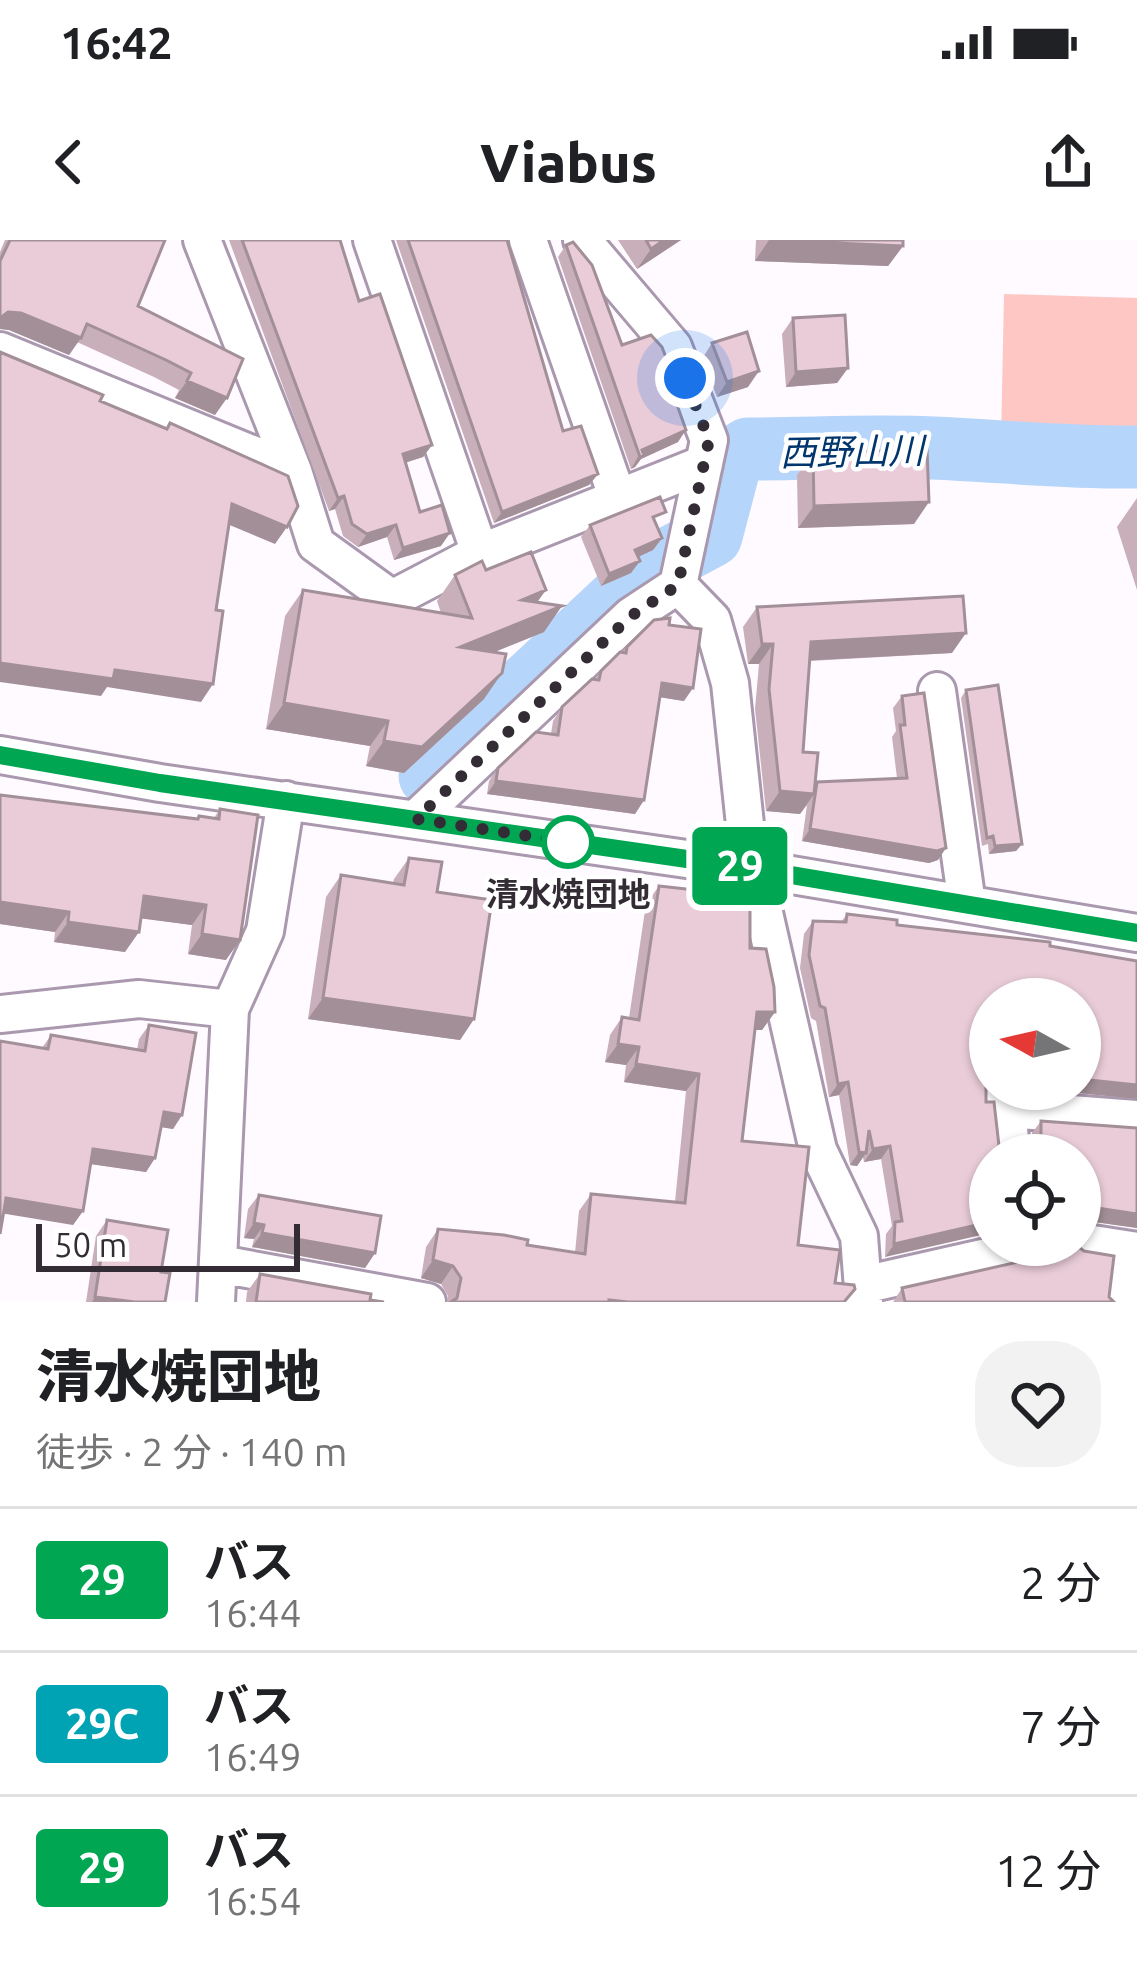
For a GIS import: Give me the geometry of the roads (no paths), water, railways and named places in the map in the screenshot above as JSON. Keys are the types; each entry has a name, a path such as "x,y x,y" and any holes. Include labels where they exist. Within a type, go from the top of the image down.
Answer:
{"street":[{"path":"202,240 293,471 316,544 392,599 480,554 704,464"},
{"path":"372,240 480,554"},
{"path":"528,240 618,499"},
{"path":"416,819 631,616 678,585 709,440 673,347 582,240"},
{"path":"0,351 293,471"},
{"path":"678,585 712,620 730,683 746,834 818,1150 859,1236 864,1293 969,1263"},
{"path":"937,691 967,904"},
{"path":"0,755 756,869 1137,933"},
{"path":"216,1302 230,1009 265,931 286,800"},
{"path":"0,1014 139,999 230,1009"},
{"path":"1078,1110 1137,1119"},
{"path":"1101,1244 1134,1250 1121,1302"},
{"path":"220,1264 427,1302"}],"waterway":[{"name":"西野山川","path":"430,776 653,567 711,536 731,460 748,449 910,447 1137,457"}],"place":[{"name":"清水焼団地","path":"568,842"}]}
